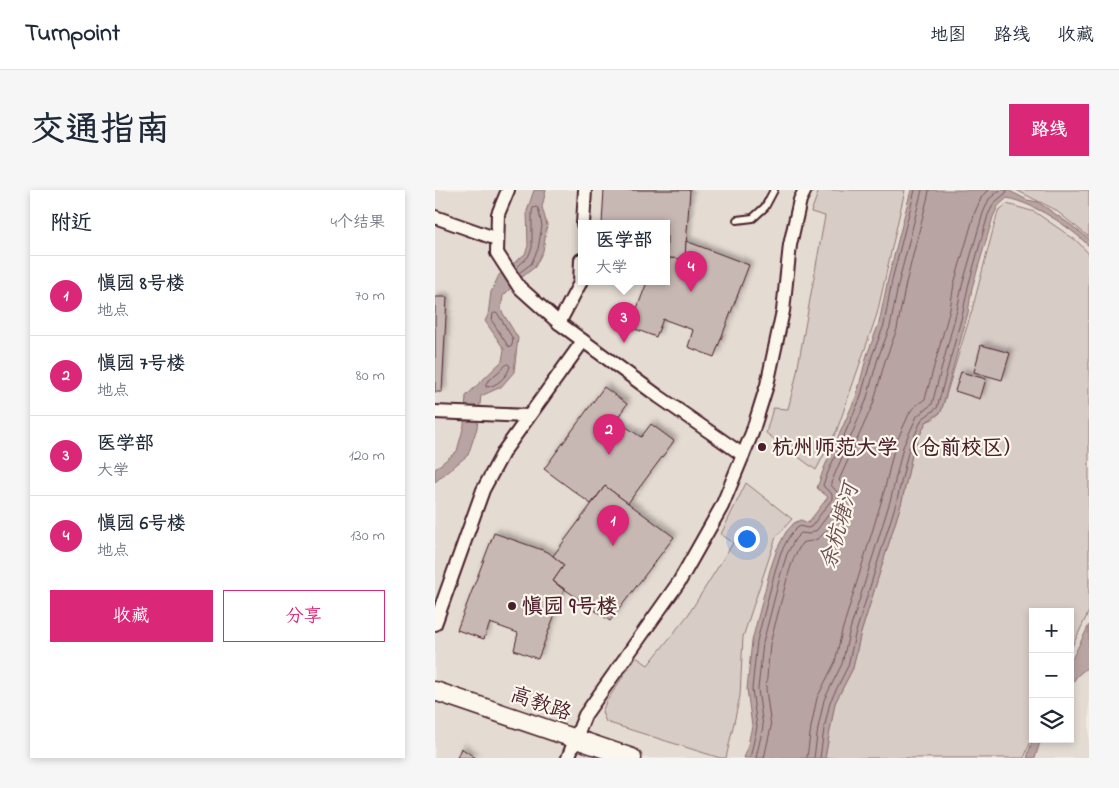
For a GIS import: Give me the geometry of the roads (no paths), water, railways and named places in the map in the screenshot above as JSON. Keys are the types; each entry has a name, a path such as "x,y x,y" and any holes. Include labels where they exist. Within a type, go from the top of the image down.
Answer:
{"street":[{"path":"509,190 498,214 497,253 519,287 559,323 658,396 743,455"},
{"path":"583,220 585,190"},
{"path":"568,758 585,715 679,582 722,506 752,433 767,385 783,311 790,245 800,200 805,190"},
{"path":"435,218 497,239"},
{"path":"559,323 579,285"},
{"path":"435,624 439,599 483,490 504,451 583,341"},
{"path":"435,412 528,416"},
{"name":"高教路","path":"435,691 632,758"}],"lane":[{"path":"737,220 753,218 765,207 774,190"}],"water":[{"path":"534,190 546,190 542,207 547,225 543,251 535,267 503,296 501,310 518,338 514,372 501,387 481,396 477,428 468,455 435,482 435,469 457,451 464,425 466,396 502,361 504,349 485,321 488,315 491,292 499,275 525,254 528,246 527,211"},
{"name":"余杭塘河","path":"911,190 1008,190 1027,200 1038,202 1089,239 1089,246 1062,224 1029,205 1007,198 998,206 972,288 968,313 941,412 926,422 913,450 902,501 860,636 853,668 835,703 825,758 744,758 752,726 747,689 752,641 770,570 777,549 786,532 794,523 801,520 808,523 828,497 817,488 856,397 867,355 879,323 888,279"},
{"path":"1089,625 1089,666 1074,681 1074,655"},
{"path":"1032,743 1040,743 1035,758 1027,758"}],"place":[{"name":"慎园 6号楼","path":"691,292"},
{"name":"医学部","path":"624,343"},
{"name":"杭州师范大学（仓前校区）","path":"762,447"},
{"name":"慎园 7号楼","path":"609,455"},
{"name":"慎园 8号楼","path":"613,546"},
{"name":"慎园 9号楼","path":"512,606"}]}
